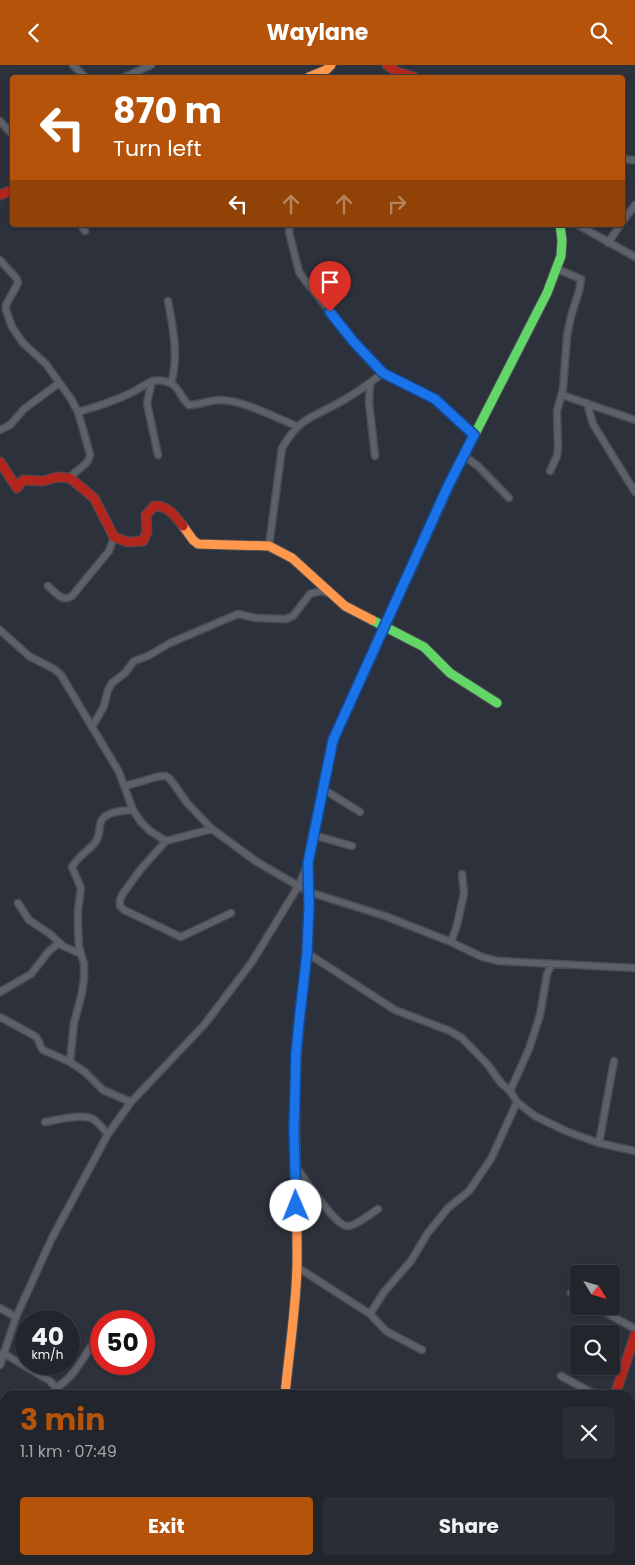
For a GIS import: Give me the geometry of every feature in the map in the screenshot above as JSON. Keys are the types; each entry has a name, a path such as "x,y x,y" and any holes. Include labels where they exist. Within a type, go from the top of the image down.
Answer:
{"main road":[{"path":"387,65 408,75"},
{"path":"286,1390 297,1267 294,1131 296,1053 307,953 308,863 333,740 448,486 547,293 561,256 560,227"},
{"path":"0,462 18,488 23,480 43,481 57,477 70,477 94,498 114,537 130,542 143,541 147,536 148,527 145,517 147,512 152,508 163,506 177,518 193,542 198,544 269,546 292,558 345,607 384,625 424,647 450,673 497,703"},
{"path":"617,1390 635,1335"}],"street":[{"path":"73,65 83,75"},
{"path":"129,75 150,65"},
{"path":"0,121 10,132"},
{"path":"625,218 635,205"},
{"path":"82,227 85,231"},
{"path":"289,227 288,232 299,272 353,341 383,373 435,399 474,435"},
{"path":"581,227 635,257"},
{"path":"608,243 619,227"},
{"path":"0,260 17,279 18,283 6,305 12,327 23,343 46,365 71,399 78,412 90,459 70,477"},
{"path":"550,471 557,456 557,411 562,395 567,336 581,279 557,269"},
{"path":"168,301 174,359 174,374 171,383"},
{"path":"269,546 282,448 290,434 297,426 314,414 342,401 383,373"},
{"path":"78,412 134,392 152,381 161,381 175,386 185,402 190,405 218,400 227,401 250,407 297,426"},
{"path":"152,381 147,403 158,455"},
{"path":"0,430 10,425 24,409 59,383"},
{"path":"370,383 369,402 375,456"},
{"path":"562,395 635,421"},
{"path":"587,403 593,425 635,492"},
{"path":"464,455 478,466 509,498"},
{"path":"48,586 64,599 68,599 109,551 114,537"},
{"path":"92,727 104,706 112,683 125,673 134,661 148,656 170,643 238,614 256,618 286,619 293,615 310,594 321,591 334,595"},
{"path":"0,630 29,656 54,669 61,675 120,772 134,810 141,822 150,831 166,841"},
{"path":"125,786 166,776 212,829 257,862 308,892 385,916 451,942 482,957 498,961 635,968"},
{"path":"323,789 360,812"},
{"path":"70,1062 74,1023 84,978 84,964 79,947 78,910 81,888 72,867 98,838 101,822 104,817 110,813 134,810"},
{"path":"212,829 166,841 140,870 122,895 120,906 124,910 181,937 231,913"},
{"path":"313,835 352,846"},
{"path":"19,1310 52,1238 108,1134 130,1101 204,1025 252,962 299,885 308,863"},
{"path":"451,942 464,893 462,874"},
{"path":"18,903 29,920 50,934 67,949 81,954"},
{"path":"0,992 31,974 59,943"},
{"path":"307,953 395,1010 450,1031 462,1038 488,1065 517,1102 536,1116 568,1133 599,1143 635,1151"},
{"path":"510,1091 529,1049 540,1015 547,974 552,964"},
{"path":"0,1017 38,1038 40,1047 43,1050 70,1062 85,1072 103,1090 130,1101"},
{"path":"599,1143 614,1061"},
{"path":"370,1314 384,1292 412,1261 427,1234 448,1208 469,1191 491,1159 517,1102"},
{"path":"45,1122 83,1116 98,1122 108,1134"},
{"path":"295,1166 337,1221 343,1225 353,1225 378,1209"},
{"path":"297,1267 370,1314 386,1331 422,1350"},
{"path":"0,1308 15,1316"},
{"path":"610,1315 635,1329"},
{"path":"0,1365 15,1320"},
{"path":"3,1353 50,1381 56,1387 70,1377 90,1348"},
{"path":"561,1376 587,1390"}],"traffic: fast":[{"path":"452,479 547,293 561,256 560,227"},
{"path":"372,620 424,647 450,673 497,703"},
{"path":"299,1027 307,953 308,863 313,836"}],"traffic: slow":[{"path":"314,75 326,70 331,65"},
{"path":"183,526 198,544 269,546 292,558 345,606 372,620"},
{"path":"286,1390 297,1266 295,1086 299,1027"}],"traffic: jam":[{"path":"387,65 397,72 407,75"},
{"path":"0,195 10,191"},
{"path":"0,462 17,488 23,480 43,481 57,477 70,478 94,498 114,537 128,542 143,541 147,532 146,515 154,506 167,509 183,526"},
{"path":"313,836 333,740 452,479"},
{"path":"617,1390 635,1335"}],"route":[{"path":"296,1206 294,1131 296,1053 307,953 308,863 333,740 448,486 474,435 435,399 383,373 377,368 330,312"}]}
